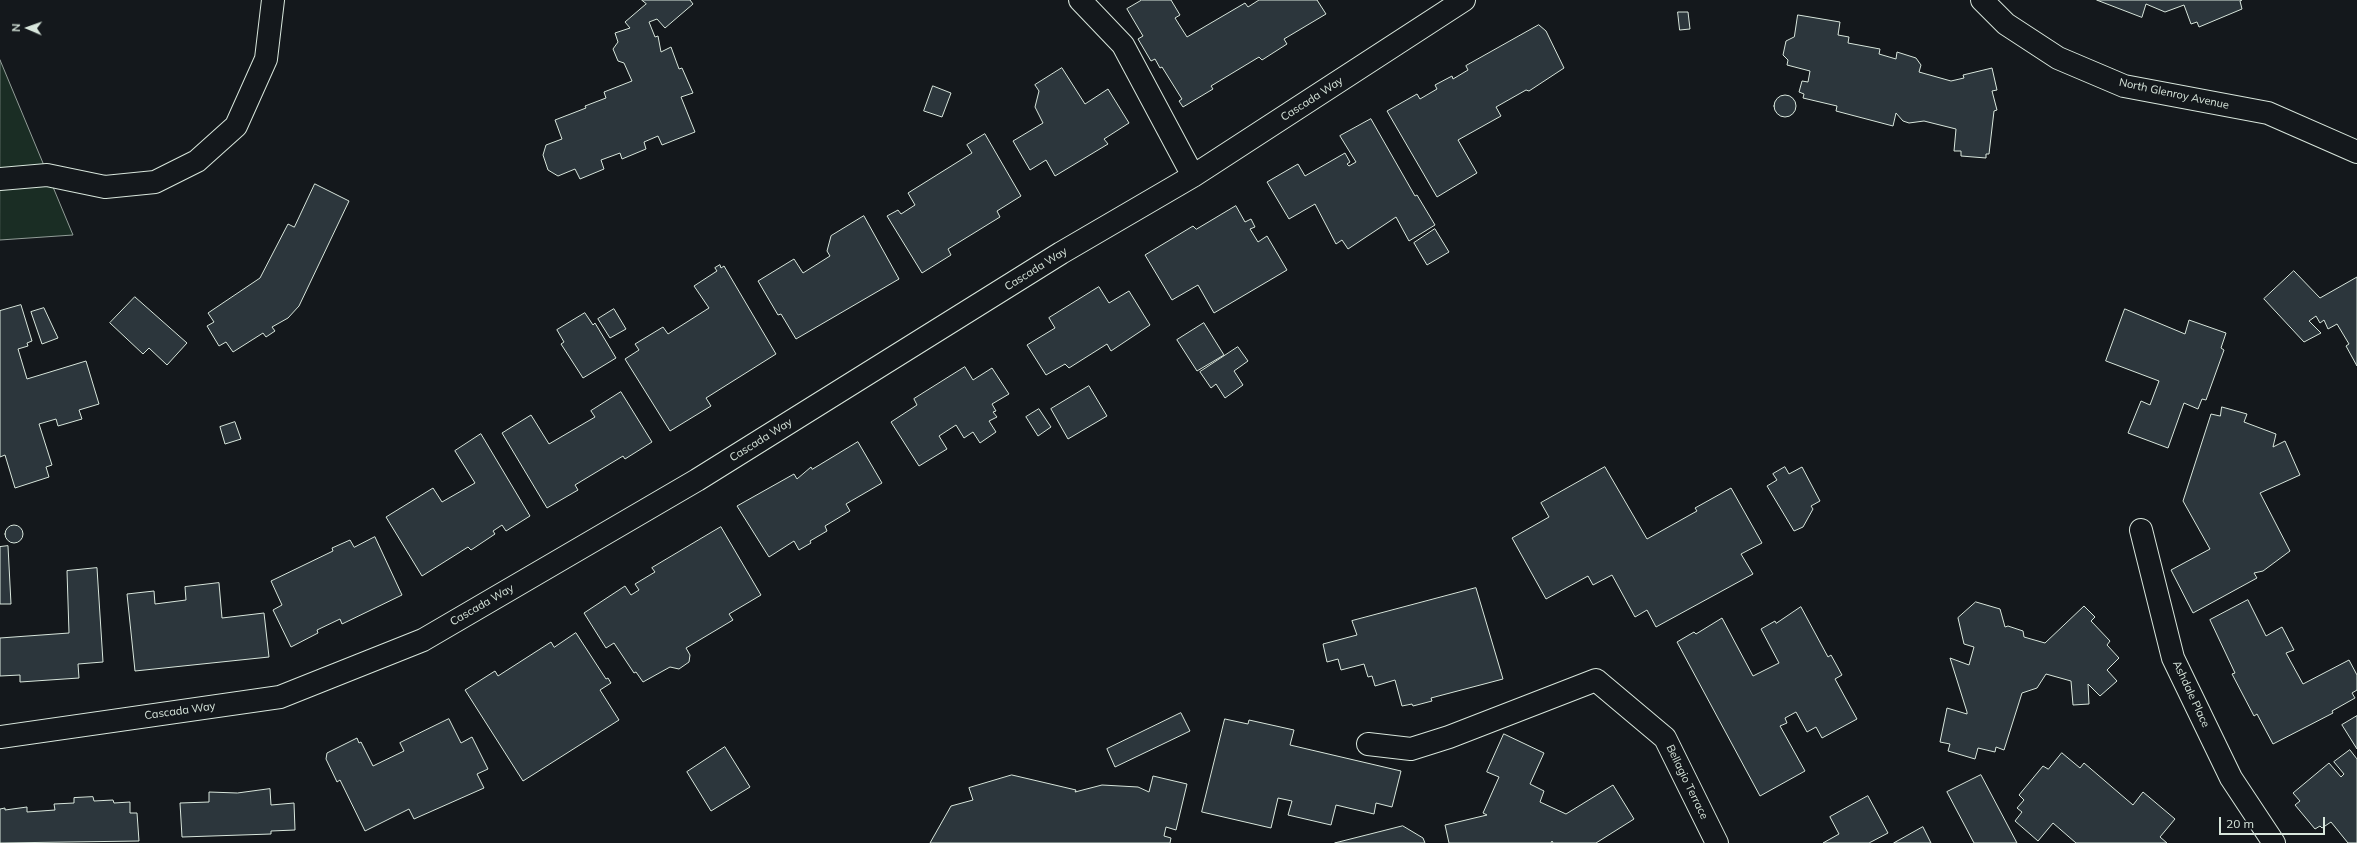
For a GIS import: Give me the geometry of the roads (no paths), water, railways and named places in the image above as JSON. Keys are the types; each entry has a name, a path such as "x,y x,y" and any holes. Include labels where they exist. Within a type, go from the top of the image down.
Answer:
{"street":[{"path":"0,179 47,176 105,187 155,182 197,161 236,126 266,59 273,0"},
{"path":"1080,0 1123,45 1193,176"},
{"name":"Cascada Way","path":"0,737 280,697 423,640 697,480 1061,253 1193,176 1464,0"},
{"name":"North Glenroy Avenue","path":"1982,0 2006,24 2058,58 2124,86 2268,113 2357,152"},
{"name":"Ashdale Place","path":"2141,530 2174,658 2231,778 2274,843"},
{"name":"Bellagio Terrace","path":"1368,744 1411,749 1449,737 1596,680 1665,738 1717,843"}]}
